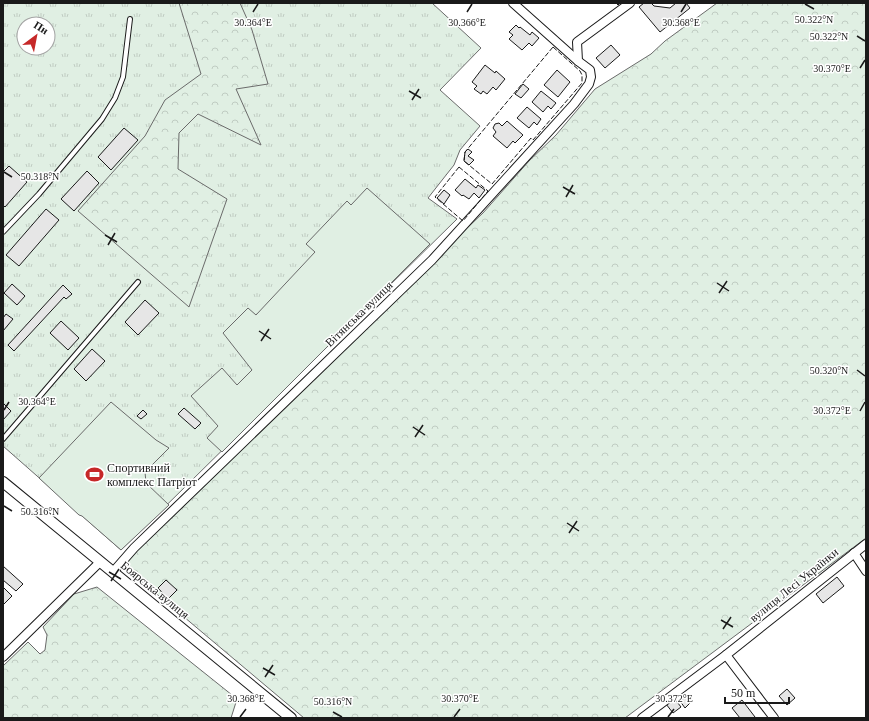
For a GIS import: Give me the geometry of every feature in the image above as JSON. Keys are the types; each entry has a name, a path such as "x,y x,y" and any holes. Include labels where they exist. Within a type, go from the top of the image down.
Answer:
{"street":[{"name":"Вітянська вулиця","path":"114,572 134,548 432,260 574,104 589,84 591,77 590,70 513,3"},
{"path":"578,61 577,42 630,3"},
{"name":"Боярська вулиця","path":"3,482 291,718"},
{"name":"вулиця Лесі Українки","path":"642,718 726,655 866,544"},
{"path":"854,553 866,571"},
{"path":"3,658 100,562"},
{"path":"726,655 774,718"}],"lane":[{"path":"3,232 39,194 93,131 115,98 123,77 130,19"},
{"path":"3,439 138,282"}],"green space":[{"path":"3,3 432,3 481,48 440,90 480,126 460,150 454,165 428,198 457,219 121,550 3,446"},
{"path":"179,3 240,3 252,30 268,84 236,89 261,145 198,114 179,133 178,169 227,199 189,307 78,211 145,136 165,100 201,74"},
{"path":"717,3 866,3 866,538 625,718 304,718 127,569 130,548 306,379 483,213 529,161 556,135 595,89 651,54 665,41"},
{"path":"367,188 430,244 222,452 207,438 218,426 191,396 222,368 237,385 252,370 223,333 248,308 256,315 315,252 306,244 347,201 351,205"},
{"name":"Спортивний комплекс Патріот","path":"111,402 156,440 169,448 145,472 146,483 169,505 121,550 79,515 39,478"},
{"path":"97,587 237,699 231,718 3,718 3,666 28,642 40,654 45,650 47,635 43,627 74,594"}],"building":[{"path":"644,3 651,3 654,6 670,8 676,3 686,3 690,8 660,32 639,7"},
{"path":"516,25 530,35 532,32 539,38 532,46 529,43 522,50 509,39 513,35 509,32"},
{"path":"611,45 620,55 605,68 596,58"},
{"path":"485,65 495,73 496,71 505,79 496,90 493,87 487,94 483,91 481,94 474,89 477,86 472,82"},
{"path":"557,70 570,82 558,97 544,85"},
{"path":"523,84 529,89 521,98 515,94"},
{"path":"541,91 556,103 551,109 548,106 543,112 532,102"},
{"path":"527,107 541,119 537,125 534,122 529,128 517,118"},
{"path":"507,121 523,135 515,143 513,141 507,148 493,136 496,132 493,128 495,124 499,123 502,126"},
{"path":"124,128 138,140 111,170 98,157"},
{"path":"468,149 472,152 468,156 474,160 469,165 464,161 465,152"},
{"path":"9,166 27,182 5,207 3,205 3,172"},
{"path":"87,171 99,183 74,211 61,199"},
{"path":"465,179 476,188 478,185 485,190 479,198 474,193 469,199 463,195 462,196 455,190"},
{"path":"444,190 450,195 444,204 437,198"},
{"path":"46,209 59,220 19,266 6,255"},
{"path":"12,284 25,296 17,305 4,293"},
{"path":"63,285 72,294 66,299 64,297 14,351 8,345"},
{"path":"145,300 159,313 138,335 125,322"},
{"path":"6,314 13,319 3,331 3,318"},
{"path":"61,321 79,338 68,350 50,333"},
{"path":"92,349 105,361 86,381 74,369"},
{"path":"3,403 11,411 3,420"},
{"path":"184,408 201,423 195,429 178,414"},
{"path":"143,410 147,414 141,419 137,416"},
{"path":"3,566 23,584 16,591 3,580"},
{"path":"837,577 844,586 823,603 816,594"},
{"path":"166,580 177,590 168,599 158,588"},
{"path":"3,587 12,596 3,605"},
{"path":"787,689 795,698 787,705 779,696"},
{"path":"687,695 692,701 685,708 680,701"},
{"path":"674,698 681,707 673,713 666,704"},
{"path":"742,700 755,717 740,718 732,708"}],"fence":[{"path":"616,3 618,5 620,3"},
{"path":"553,47 580,71 582,75 582,83 533,140 531,138 492,184 464,161 465,152 553,47"},
{"path":"459,167 488,191 463,221 435,197 459,167"}],"place":[{"name":"Спортивний комплекс Патріот","path":"94,475"}]}
